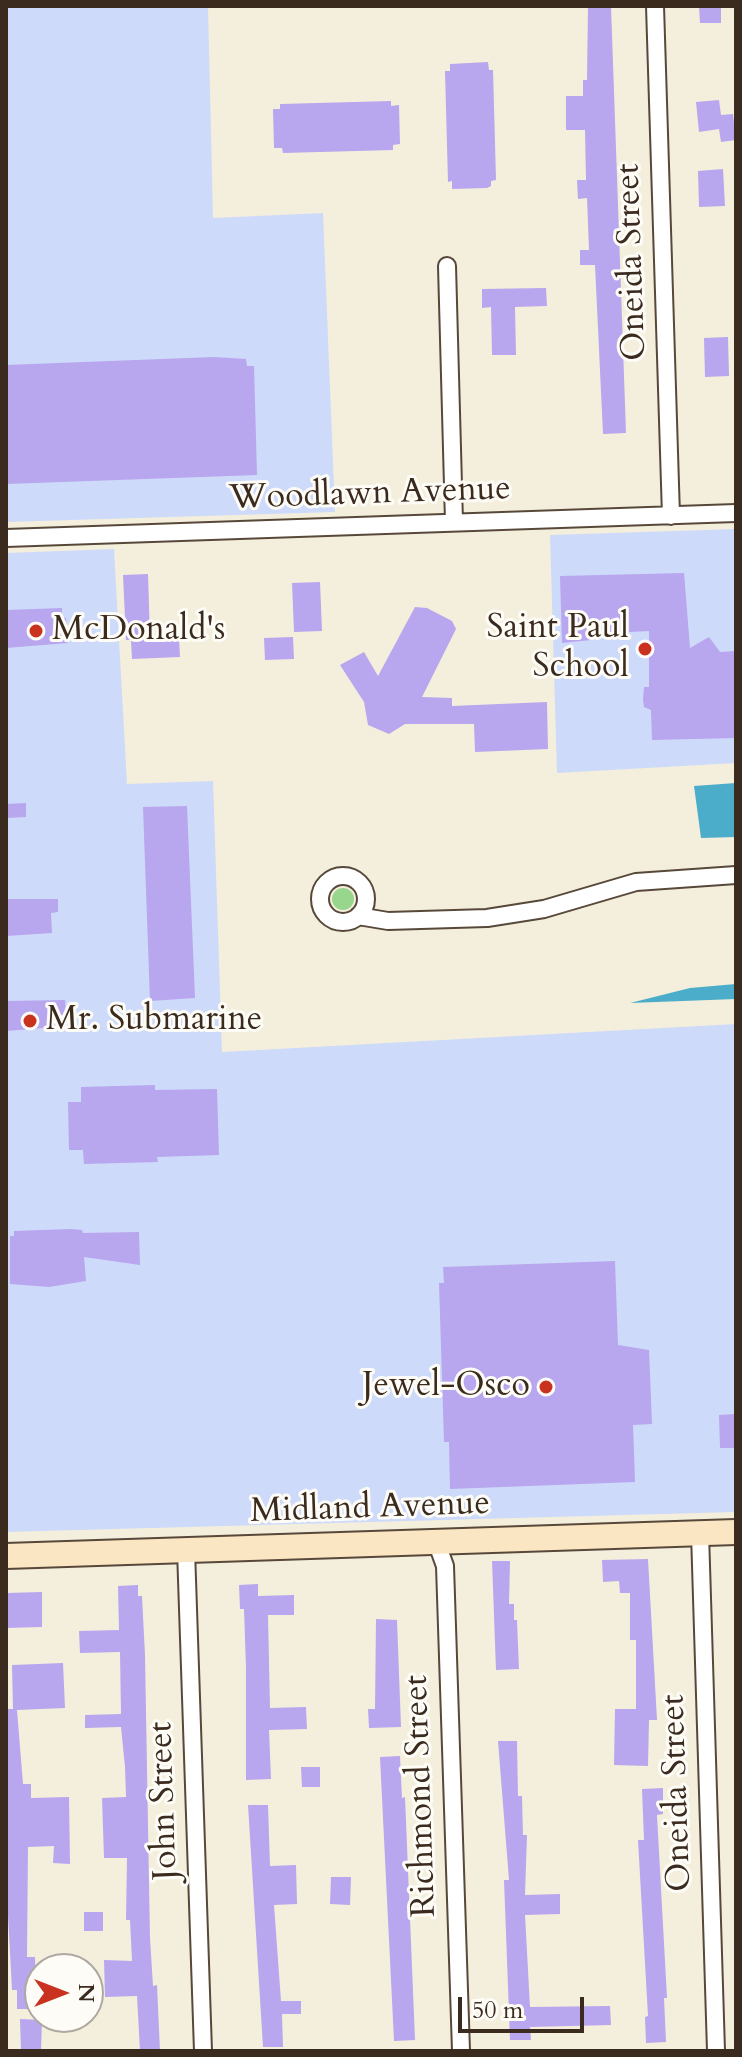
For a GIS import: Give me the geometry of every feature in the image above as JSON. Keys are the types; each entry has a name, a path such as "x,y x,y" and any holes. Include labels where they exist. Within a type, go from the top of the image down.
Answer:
{"main road":[{"name":"Midland Avenue","path":"6,1556 736,1532"}],"street":[{"name":"Oneida Street","path":"655,6 671,516"},
{"path":"447,266 454,522"},
{"name":"Woodlawn Avenue","path":"6,538 736,513"},
{"path":"358,916 388,921 499,917 544,909 636,882 736,875"},
{"name":"Oneida Street","path":"700,1533 716,2051"},
{"name":"Richmond Street","path":"436,1541 445,1566 461,2051"},
{"name":"John Street","path":"186,1550 203,2051"}],"shaded area":[{"path":"6,6 208,6 213,218 323,213 335,512 6,522"},
{"name":"Saint Paul School","path":"736,529 736,763 557,773 550,535"},
{"path":"114,549 127,784 213,781 222,1052 736,1024 736,1512 6,1532 6,553"}],"green space":[{"path":"343,888 351,891 354,899 351,907 343,910 335,907 332,899 335,891"}],"water":[{"path":"736,783 736,837 701,838 694,786"},
{"path":"736,984 736,999 630,1003 690,988"}],"building":[{"path":"588,6 611,6 626,433 603,434 595,265 580,265 580,250 589,250 587,198 578,199 577,180 586,180 585,130 566,130 566,96 583,96 583,80 587,80"},
{"path":"699,6 721,6 721,23 700,23"},
{"path":"488,62 489,70 493,70 496,180 491,181 491,186 487,188 452,189 452,181 448,182 445,71 450,71 450,64"},
{"path":"719,100 721,115 733,114 736,140 721,142 719,129 699,132 696,102"},
{"path":"391,101 391,106 399,105 400,144 393,145 393,150 283,153 282,148 274,148 273,109 280,109 280,104"},
{"path":"723,169 725,206 699,207 698,171"},
{"path":"546,288 547,306 515,307 516,355 492,355 491,307 482,308 482,289"},
{"path":"728,337 729,376 705,377 704,338"},
{"path":"214,357 246,359 247,366 254,366 257,475 6,484 6,365"},
{"path":"684,573 690,648 709,637 720,652 736,651 736,738 652,740 651,710 644,707 643,699 644,687 649,687 649,631 590,634 591,640 562,643 560,576"},
{"path":"148,574 150,638 179,637 180,657 132,659 131,640 126,640 123,575"},
{"path":"320,582 322,631 294,632 292,583"},
{"path":"415,607 427,608 452,621 456,629 422,697 452,698 452,706 547,702 548,749 475,752 474,724 405,724 389,734 368,725 364,702 340,665 364,652 378,676"},
{"name":"McDonald's","path":"62,608 68,643 6,648 6,610"},
{"path":"293,637 294,659 265,660 264,638"},
{"path":"26,803 26,817 6,818 6,804"},
{"path":"187,806 195,998 150,1001 143,807"},
{"path":"6,899 58,899 58,912 51,913 52,933 6,936"},
{"name":"Mr. Submarine","path":"65,1000 66,1015 54,1015 55,1027 6,1031 6,1001"},
{"path":"155,1085 155,1090 217,1089 219,1155 157,1157 158,1162 84,1164 83,1150 69,1150 68,1102 81,1102 81,1087"},
{"path":"82,1230 83,1233 139,1232 140,1265 84,1257 86,1281 49,1287 10,1284 10,1236 14,1236 14,1231"},
{"name":"Jewel-Osco","path":"615,1261 618,1345 649,1350 652,1424 633,1425 635,1482 450,1489 449,1442 444,1442 439,1283 444,1283 443,1267"},
{"path":"736,1414 736,1448 720,1448 719,1415"},
{"path":"648,1559 657,1720 649,1720 648,1766 614,1765 615,1709 636,1709 636,1640 630,1640 630,1593 620,1593 619,1581 603,1582 602,1560"},
{"path":"492,1561 510,1561 509,1604 514,1604 514,1620 517,1620 519,1669 496,1670"},
{"path":"258,1584 258,1596 294,1595 294,1615 268,1615 270,1708 306,1707 307,1729 269,1730 271,1779 246,1780 244,1609 240,1609 239,1585"},
{"path":"138,1585 138,1596 142,1596 150,1938 153,1986 157,1985 160,2051 140,2051 137,1996 105,1997 104,1960 132,1961 130,1920 126,1920 127,1858 104,1858 102,1798 126,1797 125,1767 121,1727 85,1728 85,1715 121,1714 120,1652 80,1653 79,1631 119,1630 118,1586"},
{"path":"42,1592 42,1627 6,1628 6,1593"},
{"path":"376,1619 397,1620 401,1727 369,1728 368,1709 375,1709"},
{"path":"63,1663 65,1708 17,1710 23,1784 31,1784 31,1798 69,1797 70,1864 53,1863 54,1846 28,1847 24,2009 17,2009 17,1990 12,1990 6,1878 6,1709 13,1709 12,1665"},
{"path":"498,1741 517,1741 518,1796 522,1796 523,1835 527,1835 525,1895 560,1894 560,1914 525,1915 530,2007 610,2006 611,2025 530,2027 531,2040 510,2040 504,1880 509,1880"},
{"path":"400,1756 402,1798 405,1797 415,2040 394,2041 380,1757"},
{"path":"301,1767 320,1767 320,1787 302,1787"},
{"path":"663,1788 663,1814 657,1815 667,1998 664,1998 666,2042 646,2043 645,2017 648,2016 638,1840 644,1840 642,1789"},
{"path":"248,1805 268,1805 270,1866 296,1865 297,1904 274,1905 281,2001 301,2001 301,2014 282,2014 283,2047 263,2047"},
{"path":"331,1877 351,1877 350,1905 330,1904"},
{"path":"84,1912 103,1912 103,1931 84,1931"},
{"path":"20,2019 24,2019 24,2033 42,2033 41,2051 21,2051"}],"place":[{"name":"McDonald's","path":"36,631"},
{"name":"Saint Paul School","path":"645,649"},
{"name":"Mr. Submarine","path":"30,1021"},
{"name":"Jewel-Osco","path":"546,1387"}]}
